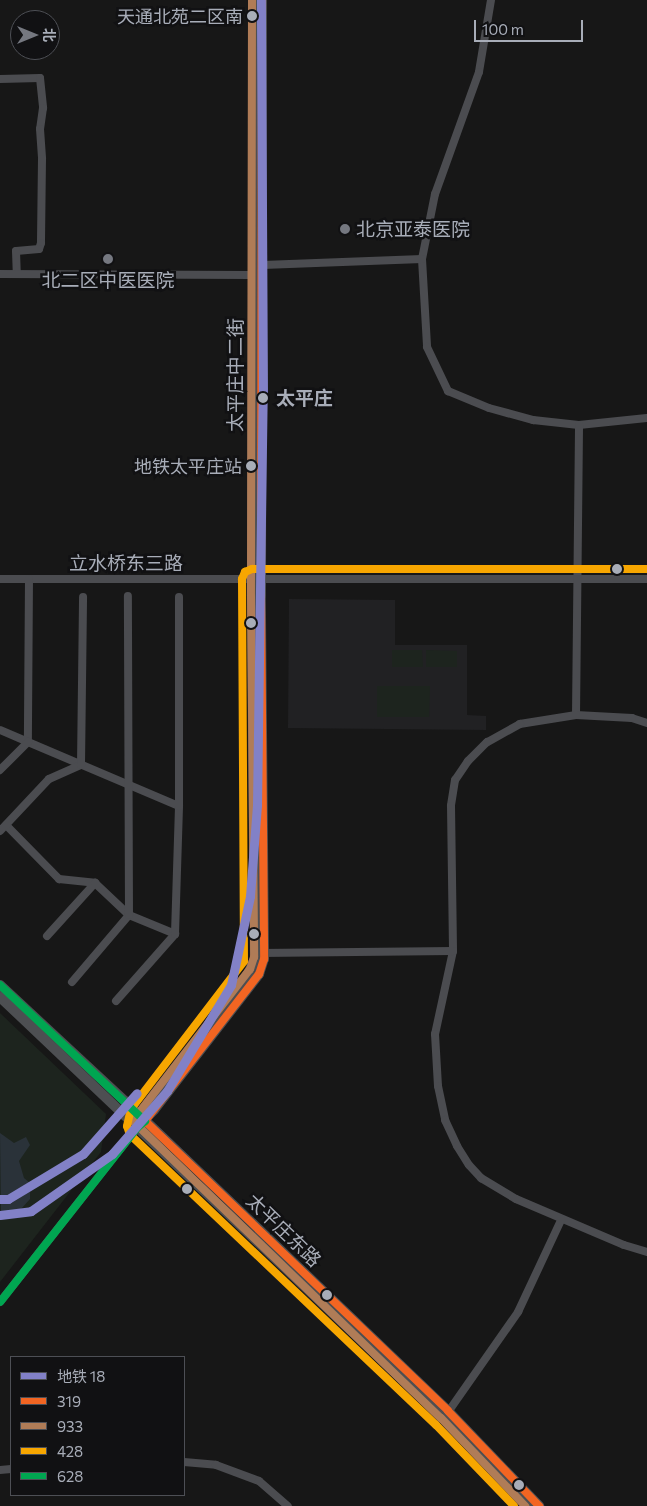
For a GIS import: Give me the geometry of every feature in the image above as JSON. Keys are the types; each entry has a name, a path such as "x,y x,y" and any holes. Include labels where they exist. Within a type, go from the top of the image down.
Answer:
{"main road":[{"name":"太平庄中二街","path":"140,1121 264,965 260,953 252,275 254,0"},
{"name":"太平庄中二街","path":"257,579 263,265 262,0"},
{"name":"太平庄东路","path":"0,985 539,1506"},
{"name":"太平庄东路","path":"0,997 140,1121"},
{"name":"太平庄东路","path":"446,1415 528,1506"}],"street":[{"path":"490,0 479,72 435,194 422,259 427,347 448,391 489,408 533,420 579,425 647,418"},
{"path":"0,79 40,78 43,108 40,129 42,159 41,243 38,249 16,251 17,274"},
{"path":"0,274 252,275 263,265 422,259"},
{"path":"576,715 579,425"},
{"name":"立水桥东三路","path":"0,579 647,578"},
{"path":"0,770 28,742 29,579"},
{"path":"81,765 82,596"},
{"path":"72,982 130,915 128,596"},
{"path":"116,1001 175,934 178,806 178,597"},
{"path":"647,723 632,718 576,715 520,724 487,742 468,761 455,780 451,806 453,950 435,1034 438,1086 445,1120 457,1146 469,1165 481,1178 516,1199 561,1220 647,1252"},
{"path":"0,730 178,806"},
{"path":"81,765 50,779 3,828 59,879 95,883 130,915 175,934"},
{"path":"47,936 95,883"},
{"path":"260,953 453,950"},
{"path":"0,1302 140,1121"},
{"path":"446,1415 518,1312 561,1220"},
{"path":"185,1462 216,1464 259,1481 288,1506"}],"shaded area":[{"path":"289,599 395,600 395,645 467,645 467,715 486,716 486,730 288,728"},
{"path":"392,650 422,650 423,667 392,667"},
{"path":"426,650 457,651 457,667 426,667"},
{"path":"377,686 430,686 429,717 377,717"},
{"path":"0,1013 106,1114 101,1152 0,1282"},
{"path":"0,1133 14,1143 26,1137 30,1145 19,1161 24,1178 30,1183 30,1199 21,1209 1,1215"}],"metro line":[{"name":"18","path":"0,1215 31,1211 112,1154 167,1091 231,985 250,896 257,805 263,398 261,0"},
{"name":"18","path":"0,1199 8,1199 83,1154 137,1093"}],"transit line":[{"name":"933","path":"252,0 251,596 254,957 250,969 137,1115 135,1123 441,1418 525,1506"},
{"name":"319","path":"262,0 261,596 264,959 259,974 145,1121 448,1411 539,1506"},
{"name":"428","path":"514,1506 436,1425 130,1135 127,1126 131,1109 244,961 242,579 245,572 252,569 647,569"},
{"name":"628","path":"0,985 145,1121 137,1128 0,1302"}],"place":[{"name":"天通北苑二区南","path":"252,16"},
{"name":"北京亚泰医院","path":"345,229"},
{"name":"北二区中医医院","path":"108,259"},
{"name":"太平庄","path":"263,398"},
{"name":"地铁太平庄站","path":"251,466"}]}
